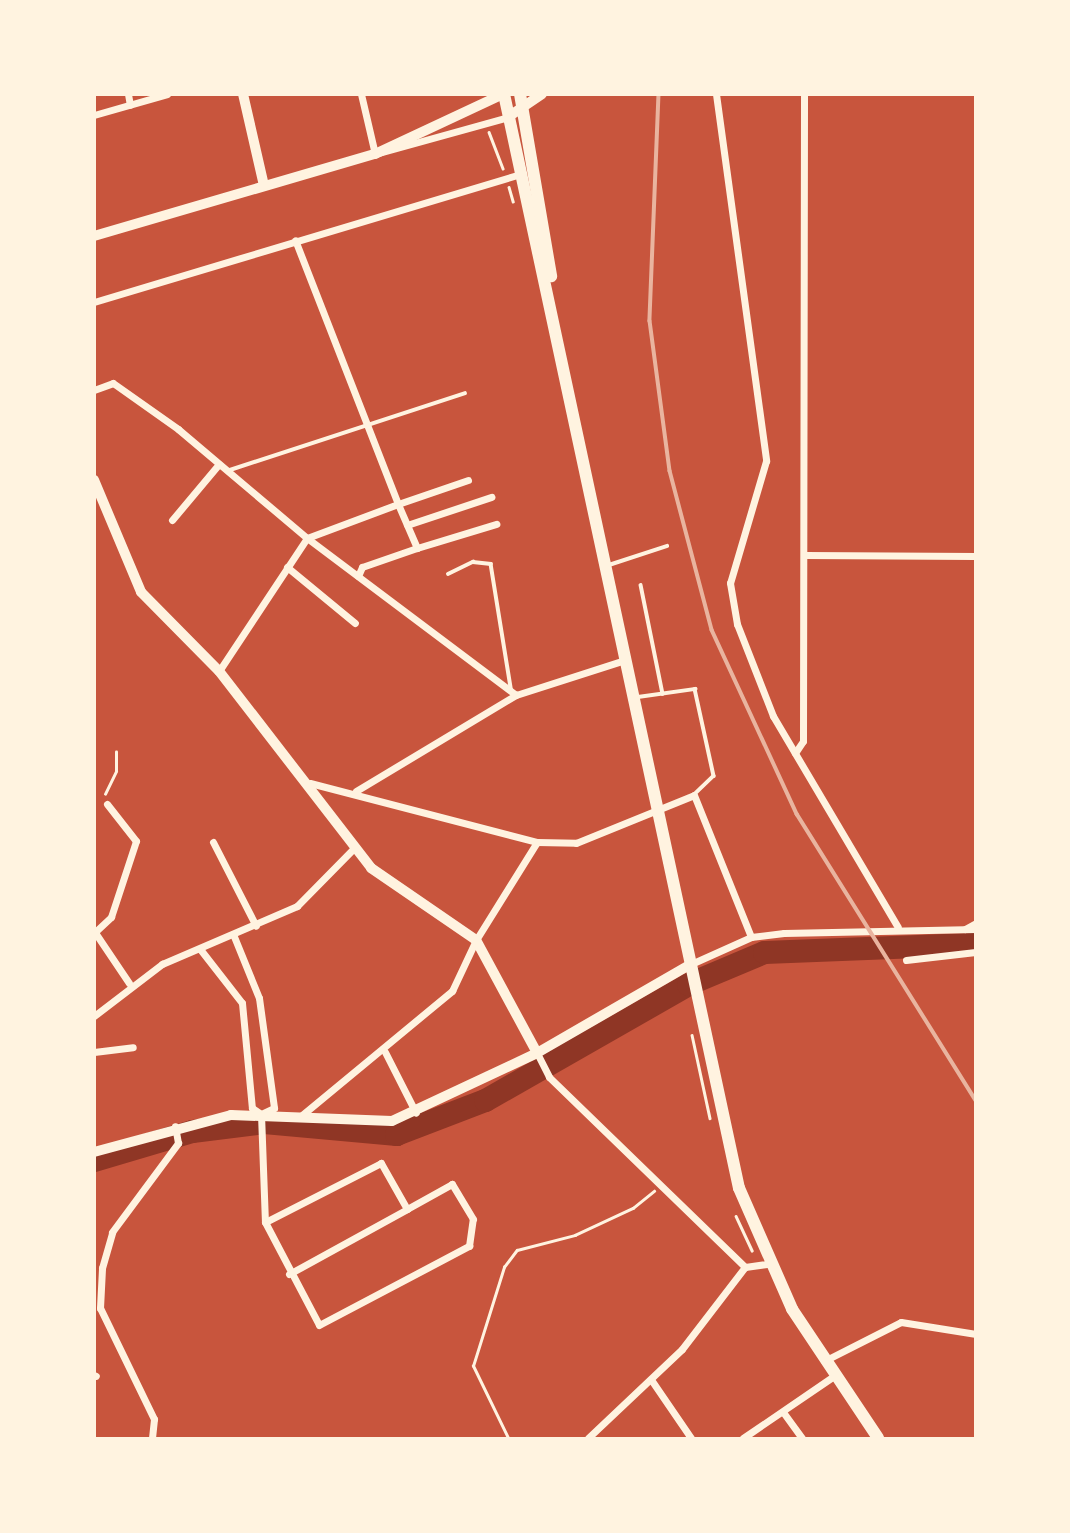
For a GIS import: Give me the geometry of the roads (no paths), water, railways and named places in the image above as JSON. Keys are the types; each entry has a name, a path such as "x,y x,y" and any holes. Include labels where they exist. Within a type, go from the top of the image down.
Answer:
{"highway":[{"path":"504,94 552,300 625,660 738,1188 767,1264 824,1361 878,1438"},
{"path":"522,100 550,242 552,300"}],"street":[{"path":"128,94 130,105"},
{"path":"94,115 167,94"},
{"path":"243,94 264,186"},
{"path":"361,94 375,154"},
{"path":"375,154 504,94"},
{"path":"94,236 508,117 522,100 542,94"},
{"path":"716,94 766,461 730,583 741,636 773,716 898,927"},
{"path":"795,753 803,741 803,94"},
{"path":"94,302 524,173"},
{"path":"295,240 417,548"},
{"path":"94,390 113,383 228,470 307,538 516,695"},
{"path":"172,520 219,464"},
{"path":"95,480 141,592 219,671 310,783 353,849 476,940 549,1077 745,1268"},
{"path":"219,671 307,538 468,480"},
{"path":"407,525 491,496"},
{"path":"358,576 362,567 496,524"},
{"path":"805,555 975,556"},
{"path":"288,567 355,623"},
{"path":"356,791 516,695 625,660"},
{"path":"310,783 356,791 537,842 576,844 694,795 751,937"},
{"path":"107,804 136,841 111,917 95,932 130,983"},
{"path":"213,842 256,926"},
{"path":"302,1115 385,1052 452,991 476,940 537,842"},
{"path":"94,1016 130,983 233,934 256,926 314,893 353,849"},
{"path":"965,929 975,923"},
{"path":"94,1152 175,1126 261,1114 392,1121 416,1113 537,1053 691,964 751,937 898,927 975,929"},
{"path":"233,934 259,998 274,1108 261,1114"},
{"path":"200,949 242,1003 252,1108 261,1114"},
{"path":"906,960 975,952"},
{"path":"94,1052 133,1047"},
{"path":"385,1052 416,1113"},
{"path":"261,1114 265,1222 289,1274 324,1327 469,1246 473,1219 452,1184 289,1274"},
{"path":"152,1438 154,1419 108,1328 98,1298 112,1232 178,1143 175,1126"},
{"path":"265,1222 381,1163 407,1209"},
{"path":"588,1438 652,1381 745,1268 767,1264"},
{"path":"824,1361 901,1322 975,1334"},
{"path":"743,1438 834,1376"},
{"path":"652,1381 691,1438"},
{"path":"783,1412 802,1438"}],"lane":[{"path":"228,470 465,393"},
{"path":"606,566 667,546"},
{"path":"447,574 473,562 491,564 508,684 516,695"},
{"path":"641,585 663,694"},
{"path":"634,698 695,689 714,776 694,795"}],"waterway":[{"path":"94,1160 192,1131 264,1122 396,1134 485,1100 688,984 764,952 976,944"}],"railway":[{"path":"659,94 650,321 670,471 712,630 797,814 976,1100"}]}
